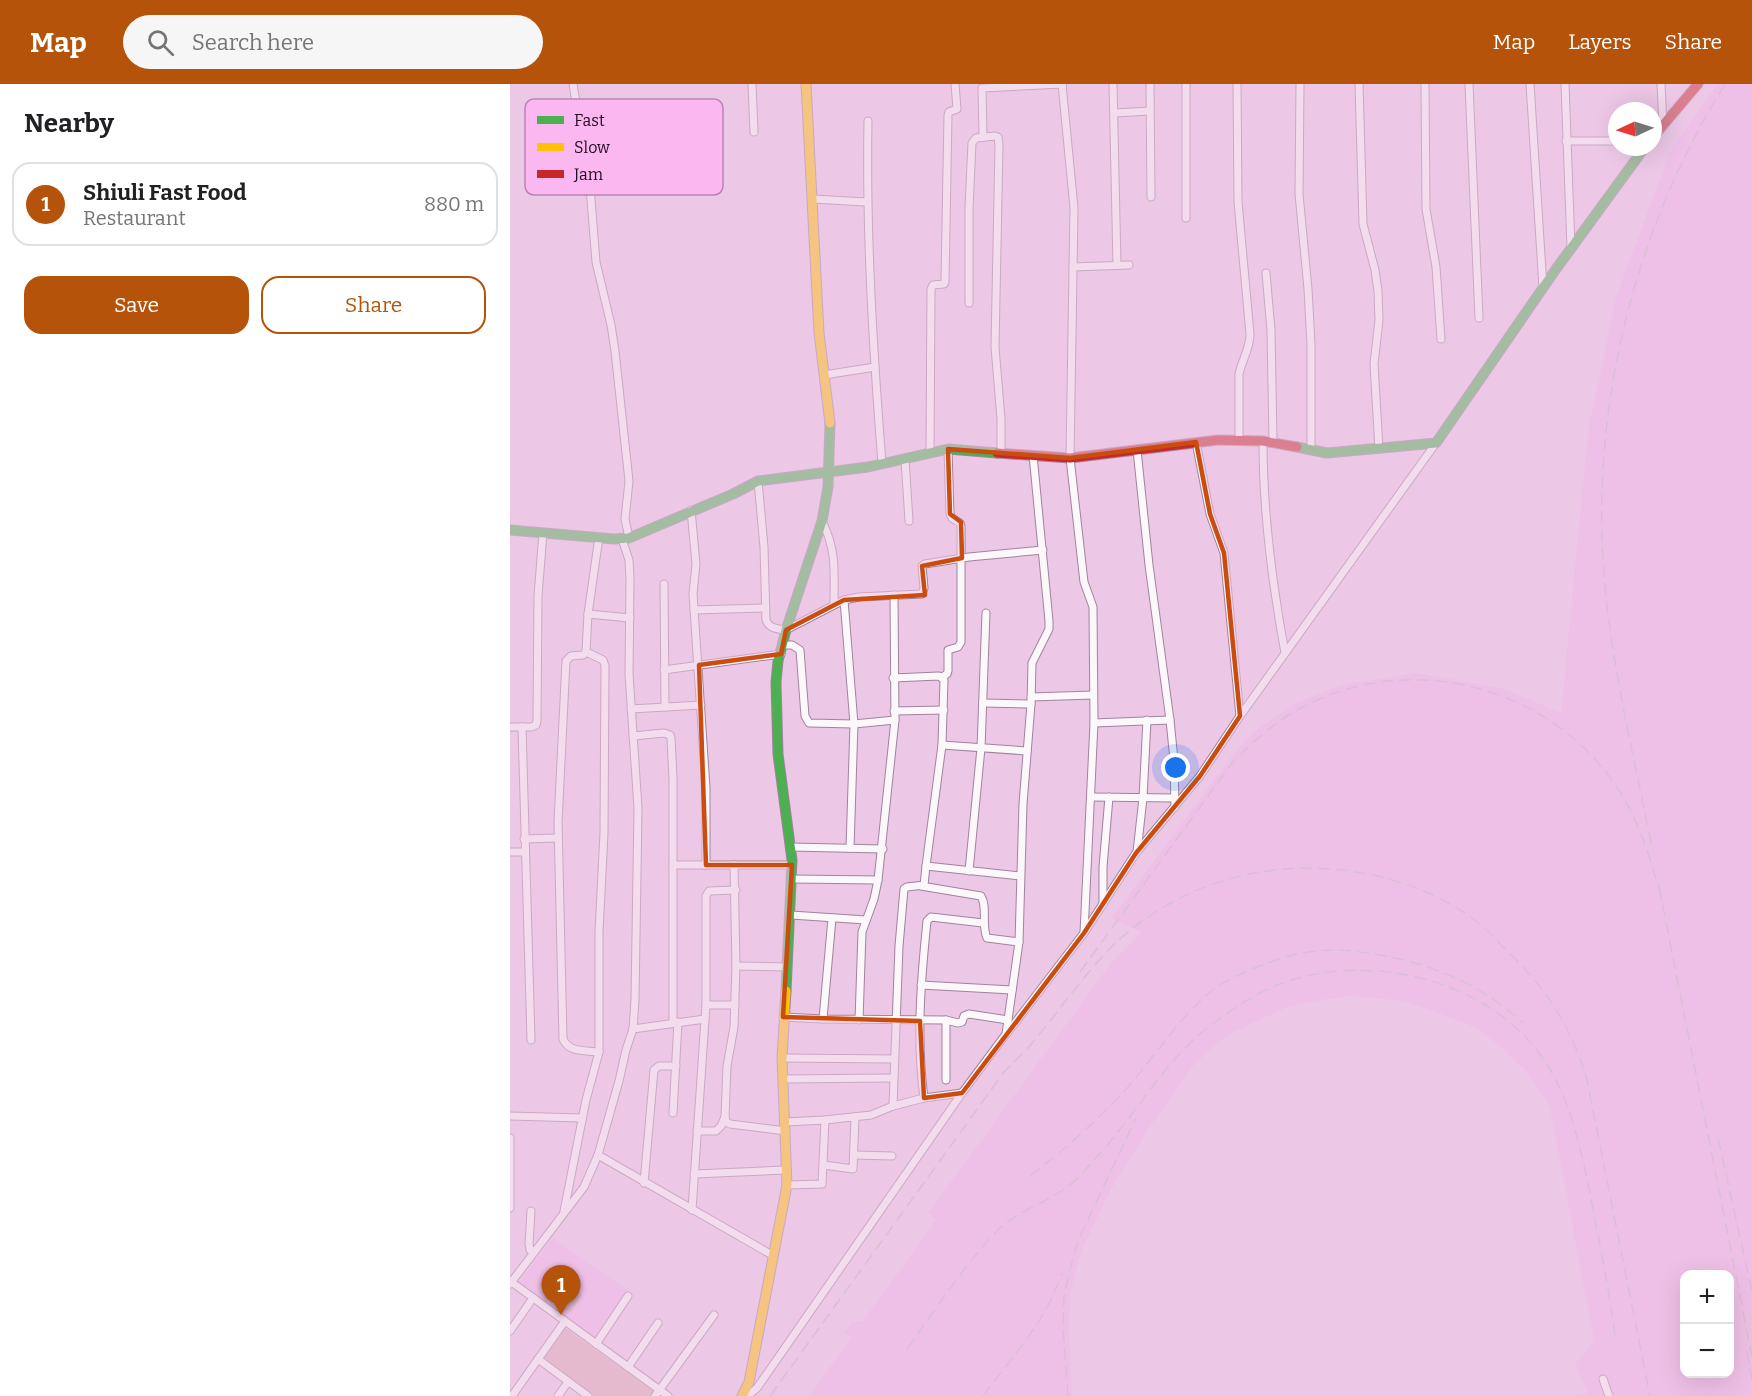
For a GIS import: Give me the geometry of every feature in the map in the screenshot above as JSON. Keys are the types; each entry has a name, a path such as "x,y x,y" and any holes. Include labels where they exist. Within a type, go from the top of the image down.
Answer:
{"street":[{"path":"573,84 575,99"},
{"path":"752,84 754,132"},
{"path":"742,1396 749,1382 787,1185 782,1058 792,865 778,754 776,682 786,630 822,521 829,472 831,429 815,276 806,84"},
{"path":"930,453 931,290 933,285 945,282 948,115 957,110 955,84"},
{"path":"983,137 982,88 1062,84 1074,208 1070,458 1084,582 1093,607 1094,723 1084,933"},
{"path":"1113,84 1117,265"},
{"path":"1150,84 1151,197"},
{"path":"1185,218 1186,84"},
{"path":"1237,84 1238,202 1250,334 1250,343 1239,374 1239,440"},
{"path":"1300,84 1299,194 1311,344 1311,449"},
{"path":"1359,84 1363,224 1375,270 1378,300 1379,320 1374,370 1379,449"},
{"path":"1425,84 1426,209 1436,267 1440,339"},
{"path":"1469,84 1479,318"},
{"path":"1530,84 1543,287"},
{"path":"1564,84 1571,247"},
{"path":"1661,84 1663,126"},
{"path":"1663,126 1698,84"},
{"path":"1115,113 1150,111"},
{"path":"868,121 866,202 882,463"},
{"path":"969,303 972,143 976,138 995,136 998,140 995,347 1001,419 1001,452"},
{"path":"1566,141 1608,141"},
{"path":"747,1396 763,1380 962,1093 1084,933 1136,854 1200,776 1240,716 1436,443 1571,247 1638,156"},
{"path":"590,195 596,262 615,351 629,481 625,519 630,579 629,674 638,808 633,1029 598,1155 584,1187 510,1283 567,1321 628,1367 657,1393 668,1396"},
{"path":"813,199 866,202"},
{"path":"1073,267 1130,265"},
{"path":"1266,273 1273,442"},
{"path":"824,375 875,367"},
{"path":"510,530 626,538 733,494 758,481 829,472 948,449 1070,458 1196,442 1239,440 1273,442 1327,453 1436,443"},
{"path":"1263,441 1263,479 1269,544 1276,607 1285,653"},
{"path":"1196,442 1210,514 1226,564 1240,716"},
{"path":"893,678 942,677 948,671 948,650 958,647 961,642 960,523 950,514 948,449"},
{"path":"1137,450 1149,565 1170,720 1175,807"},
{"path":"1006,1034 1019,942 1020,876 1032,663 1049,629 1033,455"},
{"path":"905,459 909,521"},
{"path":"758,481 764,547 766,620 769,626 786,630 844,600 918,595 924,592 923,564 1043,550"},
{"path":"691,510 696,570 693,583 694,610 706,788 706,865"},
{"path":"822,521 831,539 834,553 834,604"},
{"path":"510,727 532,727 536,725 537,720 538,596 543,533"},
{"path":"586,652 588,614 599,537"},
{"path":"664,584 665,707"},
{"path":"859,1020 860,947 874,899 883,849 895,720 894,595"},
{"path":"844,600 854,724 850,848"},
{"path":"694,610 766,608"},
{"path":"969,871 981,748 986,613"},
{"path":"588,614 630,618"},
{"path":"664,670 782,649 792,645 800,650 805,716 809,723 854,724 895,720"},
{"path":"586,652 583,655 571,656 567,661 558,838 563,1039 565,1044 572,1049 599,1052"},
{"path":"564,1213 582,1118 599,1052 599,932 604,833 605,666 603,660 586,652"},
{"path":"921,886 925,882 942,745 945,680 942,677"},
{"path":"983,703 1094,695"},
{"path":"631,709 701,705"},
{"path":"894,711 944,710"},
{"path":"1136,854 1143,798 1147,720"},
{"path":"1094,723 1170,720"},
{"path":"522,727 531,1040"},
{"path":"633,736 664,733 670,735 673,779 676,1066 673,1113"},
{"path":"942,745 1027,751"},
{"path":"1091,797 1174,798"},
{"path":"1103,903 1103,867 1109,797"},
{"path":"524,839 558,838"},
{"path":"790,847 883,849"},
{"path":"510,852 525,852"},
{"path":"674,865 792,865"},
{"path":"698,1131 716,1131 722,1126 725,1117 727,1066 734,1027 735,1005 734,865"},
{"path":"926,866 1020,876"},
{"path":"792,879 878,880"},
{"path":"893,1106 899,946 903,894 907,887 921,886 981,896 984,901 983,923 987,938 1019,942"},
{"path":"692,1210 706,1005 706,896 709,891 735,890"},
{"path":"791,915 866,920"},
{"path":"823,1019 832,918"},
{"path":"924,1098 921,985 928,918 983,923"},
{"path":"736,966 788,967"},
{"path":"921,985 1012,990"},
{"path":"706,1005 735,1005"},
{"path":"783,1017 897,1021 946,1020 960,1023 964,1016 969,1014 1008,1020"},
{"path":"633,1029 705,1019"},
{"path":"946,1020 946,1080"},
{"path":"782,1058 894,1059"},
{"path":"644,1183 654,1070 659,1066 676,1066"},
{"path":"783,1079 893,1078"},
{"path":"725,1117 726,1122 730,1124 786,1127 871,1115 893,1106 924,1098 962,1093"},
{"path":"510,1116 582,1118"},
{"path":"824,1165 850,1170 854,1166 855,1117"},
{"path":"787,1185 822,1184 825,1120"},
{"path":"510,1138 510,1208"},
{"path":"598,1155 772,1255"},
{"path":"855,1155 892,1156"},
{"path":"694,1174 786,1170"},
{"path":"531,1211 529,1247 534,1252"},
{"path":"596,1344 628,1296"},
{"path":"510,1331 535,1298"},
{"path":"657,1393 714,1315"},
{"path":"512,1396 567,1321"},
{"path":"628,1367 658,1323"},
{"path":"538,1359 588,1396"},
{"path":"1603,1379 1609,1396"},
{"path":"558,1396 568,1382"}],"highlighted area":[{"path":"1196,442 1210,514 1224,553 1240,716 1200,776 1136,853 1084,933 962,1093 924,1098 920,1021 783,1017 792,865 706,865 699,665 781,654 786,630 844,600 925,595 922,566 962,558 961,522 950,514 948,449 1070,458"}],"shaded area":[{"path":"1718,84 1752,84 1752,1396 1573,1396 1588,1393 1575,1364 1594,1340 1551,1113 1546,1100 1526,1071 1500,1046 1472,1026 1405,1001 1349,996 1285,1008 1229,1034 1196,1062 1151,1125 1111,1189 1082,1250 1076,1270 1071,1290 1069,1326 1072,1396 809,1396 851,1338 845,1333 852,1323 863,1321 936,1220 928,1213 1111,963 1141,932 1111,919 1226,764 1252,733 1293,704 1340,685 1416,673 1502,688 1561,713 1588,432 1616,297 1671,149"},
{"path":"553,1238 629,1291 594,1339 518,1283"},
{"path":"557,1277 582,1295 571,1312 544,1295"},
{"path":"564,1327 654,1391 650,1396 594,1396 542,1359"}],"railway":[{"path":"1651,843 1620,690 1606,597 1602,530 1603,463 1611,397 1623,331 1641,266 1664,203 1692,142 1725,84"},
{"path":"1080,972 1232,763 1247,748 1272,727 1299,709 1340,691 1384,682 1427,680 1470,686 1512,700 1550,721 1585,749 1614,783 1630,809 1642,837 1661,895"},
{"path":"770,1396 1004,1072 1034,1041 1088,973 1115,944 1153,914 1204,887 1246,875 1315,868 1350,871 1385,878 1449,903 1488,931 1519,962 1555,1008 1572,1041 1587,1080 1650,1396"},
{"path":"1659,887 1752,1357"},
{"path":"1030,1176 1117,1099 1177,1026 1209,993 1224,982 1270,962 1303,953 1333,950 1405,960 1442,972 1476,989 1523,1023"},
{"path":"907,1349 963,1271 999,1229 1077,1179 1109,1143 1178,1055 1194,1039 1232,1010 1268,989 1304,977 1343,971 1383,971 1422,978 1460,991 1494,1011 1524,1035 1548,1066 1571,1116 1581,1151 1616,1342"},
{"path":"1068,1396 1063,1326 1064,1299 1069,1273 1078,1241 1136,1118"},
{"path":"1718,1138 1752,1291"},
{"path":"983,1396 1038,1322 1062,1273"},
{"path":"1747,1351 1752,1380"}],"traffic: fast":[{"path":"1297,447 1327,453 1436,443 1556,269 1638,156"},
{"path":"786,991 792,860 778,754 776,682 778,661 786,630 822,521 828,487 830,423"},
{"path":"510,530 614,539 629,538 758,481 868,467 948,449 997,453"}],"traffic: slow":[{"path":"806,84 819,333 830,423"},
{"path":"742,1396 749,1382 787,1185 782,1058 786,991"}],"traffic: jam":[{"path":"1662,126 1698,84"},
{"path":"997,453 1070,458 1218,440 1263,441 1297,447"}],"place":[{"name":"Shiuli Fast Food","path":"561,1315"}]}
